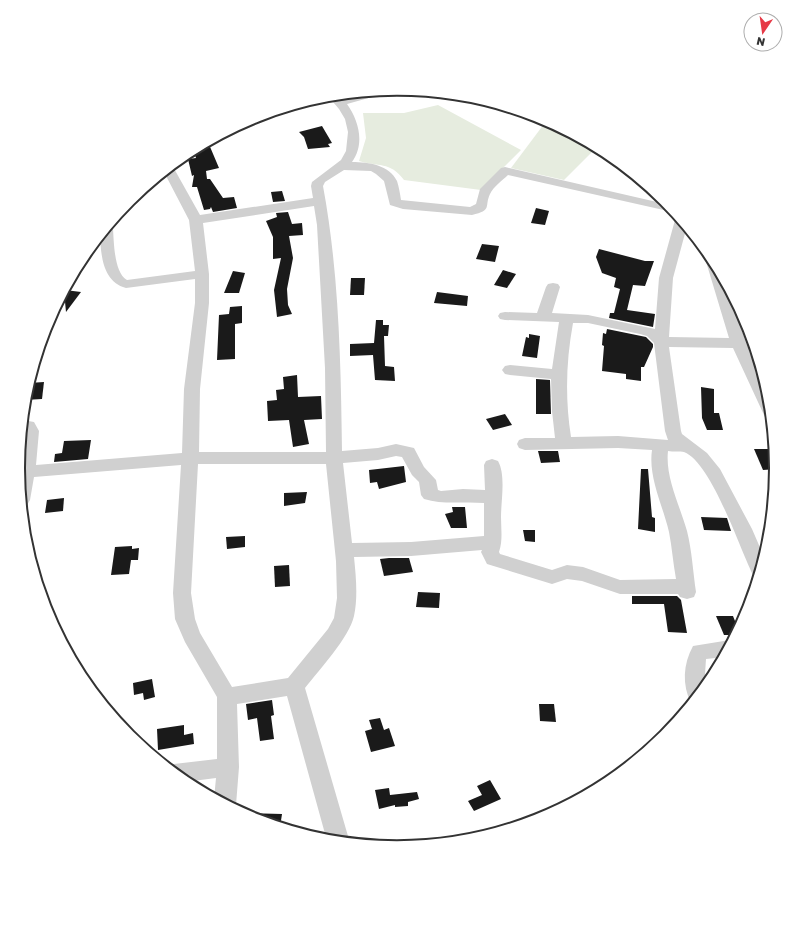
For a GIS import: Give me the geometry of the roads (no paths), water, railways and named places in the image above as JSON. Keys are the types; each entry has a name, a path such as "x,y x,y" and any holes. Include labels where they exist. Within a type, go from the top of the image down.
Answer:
{"street":[{"path":"227,697 294,686 335,635 344,618 347,598 344,551 334,458 333,368 328,281 324,226 316,186 318,182 342,166 350,155 355,137 351,120 338,101"},
{"path":"342,166 368,166 384,174 390,180 395,202 403,205 472,211 482,206 484,192 505,171 663,208"},
{"path":"171,173 196,220 202,274 202,303 192,390 190,458 182,587 185,619 192,636 227,697 228,767 225,799"},
{"path":"196,220 319,201"},
{"path":"680,226 666,278 661,342 673,430 675,437 701,458 714,473 743,528 757,563"},
{"path":"107,236 108,257 117,280 120,283 126,284 202,274"},
{"path":"543,317 553,287"},
{"path":"728,297 738,342 763,395"},
{"path":"505,316 588,319 643,330 652,333 661,342 738,342"},
{"path":"564,443 560,422 559,375 561,346 567,318"},
{"path":"510,370 559,375"},
{"path":"25,479 31,430 28,426"},
{"path":"525,444 600,442 689,447"},
{"path":"492,465 494,497 492,518 493,542 490,552 494,559 552,577 567,572 583,574 620,587 686,589 678,533 662,477 659,459 661,445"},
{"path":"27,472 190,458 334,458 378,454 396,450 408,452 418,471 427,480 430,495 494,497"},
{"path":"344,551 411,549 493,542"},
{"path":"697,690 695,658 700,652 723,649"},
{"path":"294,686 337,836"},
{"path":"184,773 228,767"}]}
